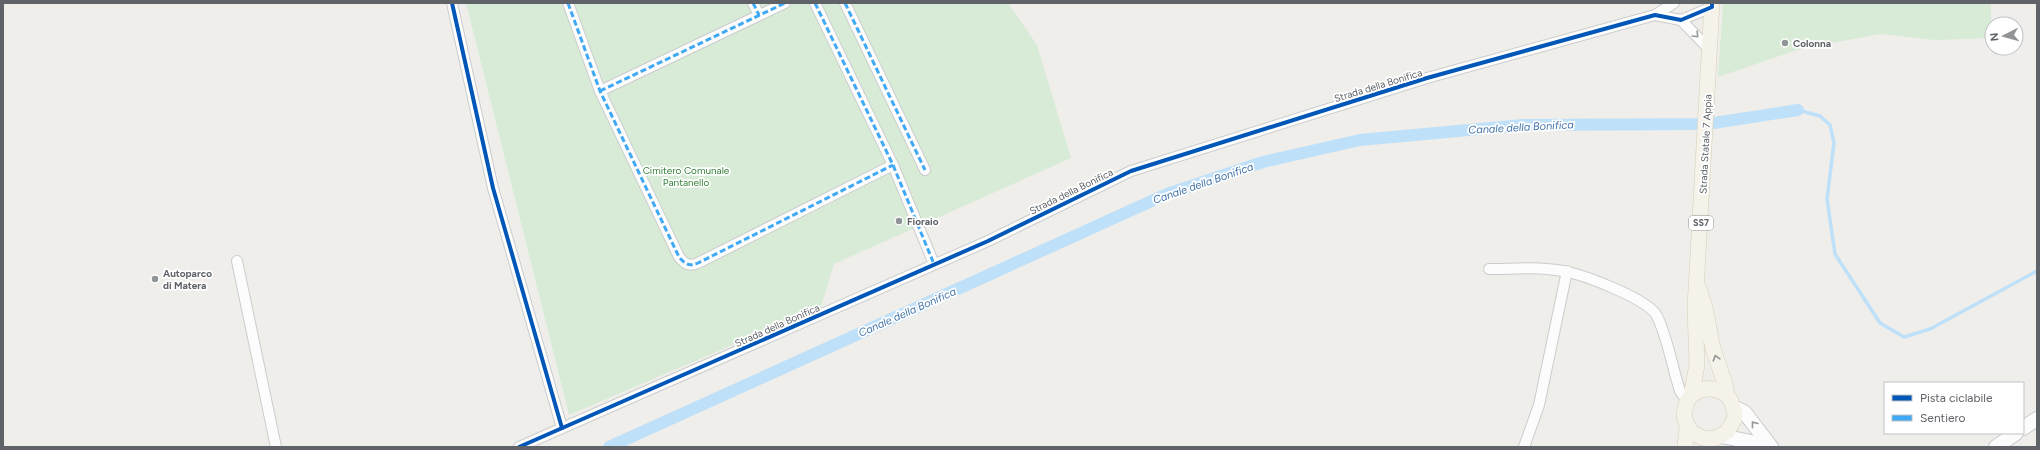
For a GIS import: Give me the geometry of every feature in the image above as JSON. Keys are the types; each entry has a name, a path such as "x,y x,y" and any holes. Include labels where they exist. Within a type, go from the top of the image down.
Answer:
{"main road":[{"name":"Strada Statale 7 Appia","path":"1685,447 1687,426 1684,414 1697,365 1695,308 1698,286 1710,50 1708,4"},
{"name":"Strada Statale 7 Appia","path":"1698,286 1713,349 1725,384 1734,420 1727,432 1716,440"},
{"path":"1689,398 1696,392 1709,388 1722,392 1730,401"},
{"path":"1687,426 1691,432 1703,438 1716,440"}],"street":[{"path":"452,3 493,188 562,428"},
{"path":"568,3 600,91 679,257 684,264 692,265 698,263 892,165"},
{"path":"753,3 759,14"},
{"path":"600,91 759,14 785,3"},
{"path":"815,3 892,165 934,264"},
{"path":"845,3 926,170"},
{"path":"1655,15 1674,3"},
{"path":"1681,20 1708,4"},
{"path":"1655,15 1681,20 1710,50"},
{"name":"Strada della Bonifica","path":"519,447 988,241 1131,171 1427,78 1655,15"},
{"path":"237,261 276,447"},
{"path":"1489,269 1544,269 1567,271 1639,300 1656,314 1680,391 1689,398"},
{"path":"1524,447 1539,404 1567,271"},
{"path":"1730,401 1745,413 1770,447"},
{"path":"2024,427 2037,419"},
{"path":"1996,447 2015,434"},
{"path":"1716,440 1770,447"}],"green space":[{"name":"Cimitero Comunale Pantanello","path":"466,3 1008,3 1037,45 1071,158 834,264 821,307 569,415"},
{"path":"1723,3 1991,3 1991,16 1984,16 1984,38 1935,40 1881,34 1803,48 1718,77"}],"waterway":[{"path":"1798,110 1820,116 1830,125 1834,143 1827,199 1835,254 1880,323 1904,337 1930,329 2037,271"},
{"name":"Canale della Bonifica","path":"609,447 1167,194 1263,162 1360,140 1523,125 1707,124 1798,110"}],"marked path":[{"path":"568,3 600,91 679,257 687,264 692,265 698,263 893,165"},
{"path":"753,3 759,15"},
{"path":"600,91 785,3"},
{"path":"815,3 893,165 934,264"},
{"path":"845,3 925,170"}],"cycle path":[{"path":"452,3 493,188 562,428"},
{"path":"519,447 988,241 1131,171 1427,78 1655,15 1681,20 1712,7 1712,3"}],"place":[{"name":"Colonna","path":"1785,43"},
{"name":"Fioraio","path":"899,221"},
{"name":"Autoparco di Matera","path":"155,279"}]}
